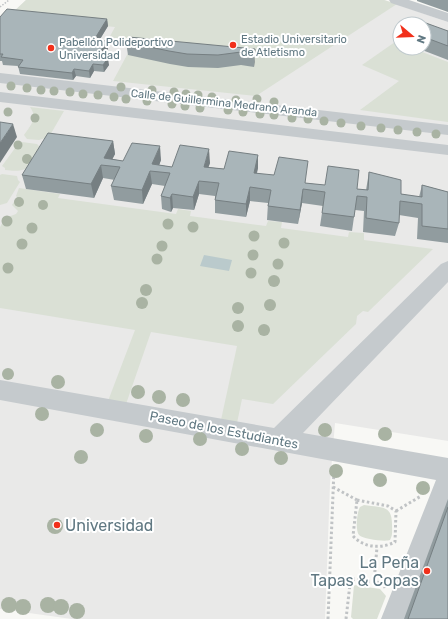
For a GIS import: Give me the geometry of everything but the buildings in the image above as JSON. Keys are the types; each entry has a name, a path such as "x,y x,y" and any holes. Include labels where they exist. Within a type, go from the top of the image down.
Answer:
{"street":[{"path":"399,0 448,18"},
{"name":"Calle de Guillermina Medrano Aranda","path":"0,78 448,130"},
{"path":"0,97 448,150"},
{"path":"279,440 448,269"},
{"name":"Paseo de los Estudiantes","path":"0,390 193,423 448,470"},
{"path":"399,612 448,484"}],"path":[{"path":"0,7 8,0"},
{"path":"328,619 332,488 338,450"},
{"path":"332,488 357,500 388,506 396,511 395,542 382,547 377,547 356,540 353,536 357,500"},
{"path":"374,582 377,547"},
{"path":"346,619 350,584 354,579 383,583 399,612"}],"shaded area":[{"path":"26,0 384,0 431,16 392,16 392,56 432,56 432,16 448,22 448,441 335,423 330,484 325,619 72,619 0,609 0,17 9,16"},
{"name":"Estadio Universitario de Atletismo","path":"26,0 384,0 397,4 256,96 113,81 135,40 109,38 115,27 9,16"},
{"path":"392,44 392,56 432,56 448,62 448,122 360,110 399,81 362,65"},
{"path":"30,107 64,111 49,137 39,140 27,139 24,135 33,121 33,115"},
{"path":"22,142 37,144 41,148 28,167 13,171 5,170 2,166 18,144"},
{"path":"0,175 17,176 20,182 7,203 0,205"},
{"path":"19,188 60,194 58,198 176,214 178,209 191,211 190,216 266,226 268,221 282,222 281,228 348,237 349,232 364,233 364,240 433,249 368,312 363,311 357,316 356,324 273,404 242,399 237,423 221,420 237,346 151,332 126,404 108,401 135,330 0,308 0,227 5,218 16,214 18,211 12,205 17,197"},
{"path":"204,255 232,260 229,271 200,266"},
{"path":"364,505 384,508 390,513 392,536 390,540 374,540 359,535 357,529 357,517 360,507"},
{"path":"354,585 380,589 386,596 377,619 353,619 351,617"}],"place":[{"name":"Estadio Universitario de Atletismo","path":"233,45"},
{"name":"Pabellón Polideportivo Universidad","path":"51,48"},
{"name":"Universidad","path":"57,525"},
{"name":"La Peña Tapas & Copas","path":"427,571"}]}
